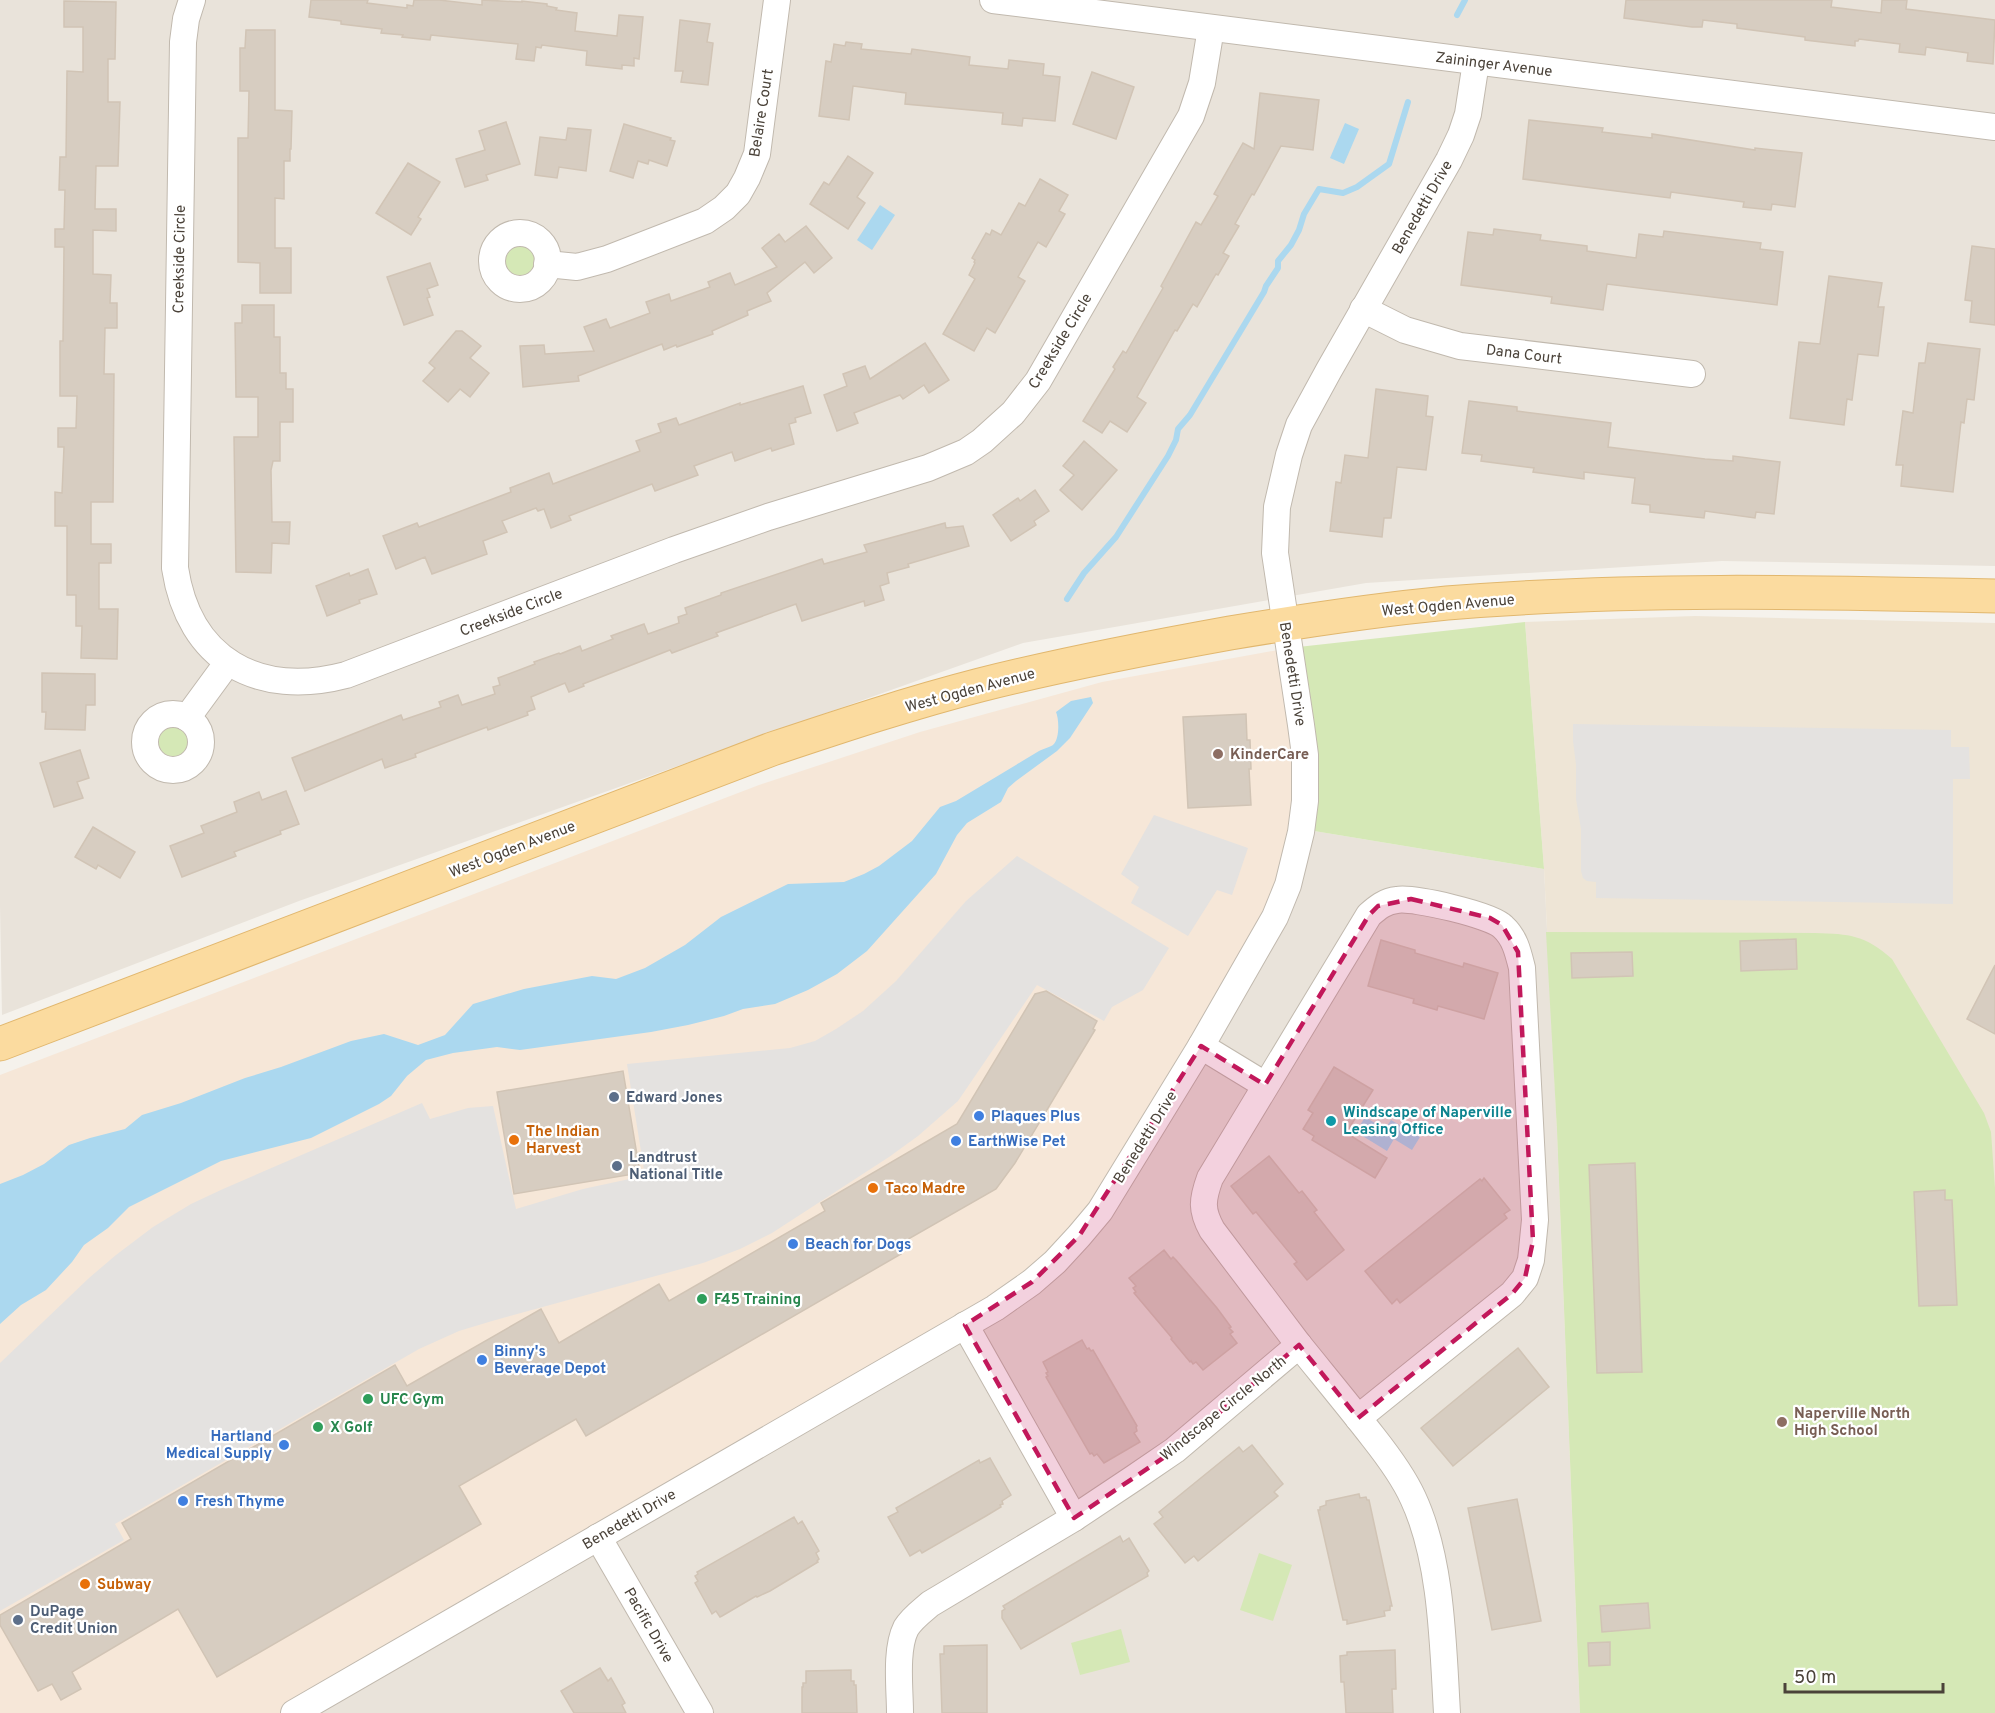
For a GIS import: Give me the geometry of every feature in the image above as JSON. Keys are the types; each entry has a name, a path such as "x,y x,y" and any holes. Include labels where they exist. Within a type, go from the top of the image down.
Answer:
{"main road":[{"name":"West Ogden Avenue","path":"0,1044 772,749 982,684 1130,651 1325,617 1446,603 1582,594 1690,592 1995,596"}],"street":[{"name":"Creekside Circle","path":"192,0 186,19 183,42 175,567 178,588 186,610 201,638 220,657 228,663 262,677 294,683 322,681 346,675 674,550 768,517 928,468 966,452 982,441 1013,413 1038,381 1191,116 1202,83 1211,28"},
{"name":"Belaire Court","path":"547,264 578,267 607,259 705,221 724,208 738,194 747,178 759,144 777,0"},
{"name":"Zaininger Avenue","path":"993,0 1995,127"},
{"name":"Benedetti Drive","path":"294,1713 995,1308 1032,1282 1055,1262 1100,1211 1202,1046 1275,917 1288,885 1301,832 1305,801 1305,755 1274,539 1277,507 1289,455 1299,425 1461,135 1468,114 1476,62"},
{"name":"Dana Court","path":"1363,309 1405,330 1460,346 1692,374"},
{"path":"187,718 228,663"},
{"path":"1299,1345 1212,1230 1203,1206 1204,1193 1210,1179 1369,915 1378,906 1396,900 1411,899 1490,918 1502,925 1513,939 1522,968 1535,1220 1531,1260 1525,1278 1512,1294 1358,1418"},
{"path":"1202,1046 1265,1085"},
{"path":"965,1325 1074,1518"},
{"name":"Windscape Circle North","path":"900,1713 902,1642 906,1629 915,1617 930,1604 1074,1518 1175,1450 1299,1345 1395,1466 1414,1498 1435,1575 1447,1713"},
{"name":"Pacific Drive","path":"598,1537 700,1713"}],"highlighted area":[{"path":"1411,899 1490,918 1502,925 1518,952 1533,1241 1525,1278 1512,1294 1358,1418 1299,1345 1175,1450 1074,1518 965,1325 1032,1282 1079,1236 1201,1046 1265,1085 1369,915 1378,906"}],"shaded area":[{"path":"0,0 1995,0 1995,566 1722,561 1366,583 1023,643 299,901 2,1015"},
{"name":"Naperville North High School","path":"1695,616 1995,623 1995,1713 1580,1713 1557,1130 1544,869 1525,622"},
{"path":"1289,648 1298,700 1290,878 1095,1216 1047,1268 296,1713 0,1713 0,1075 759,785 920,732 1102,682"},
{"path":"1573,724 1951,730 1951,747 1969,747 1970,779 1953,779 1953,904 1596,898 1596,882 1587,881 1583,878 1581,871 1581,829 1576,799"},
{"path":"1154,815 1248,848 1232,895 1217,890 1188,936 1131,903 1139,887 1121,874"},
{"path":"1302,829 1544,869 1557,1130 1580,1713 296,1713"},
{"path":"1017,856 1169,948 1143,990 1112,1007 1104,1021 1037,985 958,1101 918,1136 889,1157 772,1233 740,1249 703,1263 492,1321 459,1331 419,1349 115,1524 124,1540 0,1611 0,1363 89,1278 153,1227 191,1204 223,1189 422,1103 430,1119 468,1108 493,1106 516,1209 583,1189 642,1175 644,1170 627,1064 790,1048 815,1041 863,1011 896,981 966,901"}],"green space":[{"path":"520,243 532,248 537,260 532,272 520,277 508,272 503,260 508,248"},
{"path":"1525,622 1544,869 1302,829 1289,648"},
{"path":"174,725 185,730 190,741 185,752 174,757 163,752 158,741 163,730"},
{"name":"Naperville North High School","path":"1546,932 1815,933 1848,935 1865,940 1892,959 1984,1113 1991,1132 1995,1188 1995,1713 1580,1713 1557,1130"},
{"path":"1259,1553 1292,1565 1273,1621 1240,1610"},
{"path":"1121,1629 1130,1662 1080,1675 1071,1643"}],"water":[{"path":"1345,123 1359,129 1344,164 1330,158"},
{"path":"880,205 895,215 872,250 857,240"},
{"path":"1091,697 1093,703 1070,738 1057,751 1008,788 1001,802 967,823 957,835 936,874 867,951 837,974 775,1004 743,1009 688,1025 520,1050 497,1047 453,1053 426,1060 407,1076 391,1096 311,1138 221,1161 129,1207 108,1228 84,1245 46,1290 21,1305 0,1324 0,1184 44,1164 69,1145 125,1129 142,1115 181,1103 245,1078 351,1041 384,1034 418,1045 445,1035 473,1004 524,989 592,976 616,979 645,968 685,945 721,917 788,884 844,882 864,874 879,866 912,841 940,807 956,801 1039,751 1053,745 1058,734 1056,712 1071,701"},
{"path":"1365,1117 1385,1129 1391,1120 1420,1137 1412,1150 1394,1139 1387,1151 1356,1132"}],"building":[{"path":"311,0 368,0 367,3 407,8 407,5 413,6 414,0 439,0 482,5 482,0 522,1 547,4 547,6 557,8 556,10 577,13 575,31 617,36 619,15 643,17 639,59 634,58 634,66 622,65 622,69 586,65 587,51 542,45 541,48 536,47 534,61 516,59 518,44 431,35 430,40 402,37 403,35 381,33 382,29 309,17"},
{"path":"1626,0 1832,0 1831,7 1881,13 1882,0 1907,0 1906,9 1995,20 1993,64 1967,61 1968,53 1926,47 1925,55 1899,52 1900,44 1859,39 1855,41 1855,46 1737,28 1737,24 1703,20 1702,27 1692,27 1624,18"},
{"path":"64,1 116,2 115,59 108,59 108,102 120,102 118,166 96,166 95,209 116,209 116,231 93,230 93,274 111,275 110,303 117,303 117,328 105,328 104,374 114,374 113,502 91,502 91,544 111,544 111,563 99,563 99,609 118,609 117,659 81,658 82,626 76,626 76,595 67,595 67,526 55,526 55,492 62,493 64,447 58,447 58,428 76,428 77,396 60,396 64,247 55,247 55,229 64,229 65,190 59,190 60,157 66,157 67,71 83,72 83,27 64,27"},
{"path":"680,20 710,24 707,42 713,43 708,85 681,82 683,71 675,71"},
{"path":"246,30 275,30 275,110 292,111 290,161 284,161 284,199 275,198 275,248 291,248 291,293 260,293 260,263 238,262 238,138 248,138 249,91 240,91 240,48 245,48"},
{"path":"846,42 862,44 861,49 911,54 912,49 970,57 969,65 1008,69 1009,60 1044,64 1043,75 1060,77 1055,121 1023,118 1022,126 1002,124 1003,113 905,104 906,93 853,86 849,120 819,116 826,61 831,62 834,44 845,46"},
{"path":"1092,72 1134,87 1116,139 1073,124"},
{"path":"1260,93 1319,100 1313,150 1281,146 1235,224 1239,226 1223,253 1229,256 1197,307 1193,304 1177,331 1175,330 1137,397 1146,403 1127,432 1110,421 1102,433 1083,421 1115,369 1113,367 1123,351 1126,353 1163,288 1161,286 1196,222 1201,225 1218,196 1214,194 1243,143 1254,149"},
{"path":"1529,120 1603,128 1602,132 1652,138 1652,134 1755,150 1755,148 1802,153 1795,207 1772,204 1771,210 1743,207 1744,202 1671,192 1670,198 1523,179"},
{"path":"506,122 520,164 486,175 488,180 465,187 456,159 485,150 479,131"},
{"path":"624,124 675,141 667,166 649,160 648,164 638,161 633,178 610,171"},
{"path":"568,128 591,130 586,171 559,167 557,178 535,175 540,137 566,140"},
{"path":"848,156 873,173 857,197 865,203 848,229 810,204 824,182 829,185"},
{"path":"408,163 440,182 418,217 421,219 411,235 376,213"},
{"path":"1040,179 1068,195 1059,211 1065,214 1046,247 1038,242 1018,277 1025,281 995,333 987,328 974,351 943,334 975,279 969,275 975,263 972,258 986,233 990,235 992,230 1001,235 1019,203 1025,206"},
{"path":"806,226 832,258 814,273 805,262 767,293 771,301 747,311 748,315 712,331 713,334 677,347 676,345 664,350 662,344 578,376 579,381 523,387 520,346 544,345 545,354 594,351 584,327 606,319 610,328 650,313 646,302 669,294 671,301 710,287 708,282 730,273 735,285 777,267 762,248 779,234 785,242"},
{"path":"1494,229 1541,235 1540,240 1587,246 1587,251 1636,258 1639,234 1663,237 1664,231 1761,243 1760,249 1783,252 1777,305 1607,284 1603,310 1551,303 1552,297 1461,285 1468,232 1493,235"},
{"path":"1972,246 1995,249 1995,325 1970,322 1972,301 1965,300"},
{"path":"430,263 438,285 427,289 430,297 427,298 433,315 404,325 387,277"},
{"path":"1829,276 1882,283 1878,307 1884,307 1878,356 1858,354 1852,400 1847,399 1844,425 1790,418 1799,342 1820,344"},
{"path":"242,305 274,305 274,337 280,337 280,373 286,373 286,389 293,389 293,422 280,422 280,461 273,461 271,470 272,522 290,522 289,544 272,543 271,573 236,572 234,437 258,437 258,397 236,397 235,323 242,323"},
{"path":"456,331 462,331 481,346 470,358 489,373 470,397 460,389 448,402 423,381 435,368 429,363"},
{"path":"925,343 949,380 929,393 924,385 903,399 900,395 854,413 858,423 837,431 824,395 847,386 843,374 865,366 870,379"},
{"path":"1928,343 1980,349 1974,400 1967,399 1964,423 1961,422 1953,492 1901,486 1903,465 1896,465 1903,411 1913,413 1919,363 1925,363"},
{"path":"803,386 811,413 795,418 796,422 789,424 794,444 772,451 771,448 735,461 732,452 694,466 698,475 655,491 652,484 569,516 571,520 551,528 544,509 538,511 536,508 502,521 507,532 483,541 487,554 432,574 425,557 396,569 383,536 417,523 419,527 511,492 510,488 549,473 553,484 640,451 636,441 661,432 658,424 676,418 679,425 740,403 740,405"},
{"path":"1376,389 1428,396 1426,416 1433,417 1426,470 1397,467 1391,518 1384,518 1382,537 1330,531 1336,482 1341,483 1345,455 1368,458"},
{"path":"1469,401 1517,407 1517,411 1611,423 1608,447 1705,459 1733,461 1733,456 1780,462 1774,514 1756,512 1755,518 1705,511 1704,518 1650,512 1650,505 1632,503 1635,478 1584,472 1584,479 1533,472 1534,468 1481,461 1482,455 1462,453"},
{"path":"1084,441 1117,470 1082,510 1060,490 1074,475 1063,466"},
{"path":"1035,490 1049,511 1034,521 1036,525 1011,541 993,515 1018,498 1020,501"},
{"path":"945,523 946,528 963,526 969,546 908,564 909,567 887,573 889,583 880,586 884,600 865,606 864,601 802,621 796,604 716,633 718,636 672,653 670,650 583,684 584,686 569,692 565,683 531,697 535,709 527,712 528,715 488,730 487,727 415,754 416,757 385,768 382,759 305,791 292,758 401,715 403,720 441,707 439,702 458,695 462,705 495,694 493,687 500,685 498,678 535,664 534,662 580,646 582,651 613,639 611,636 644,624 648,634 679,623 678,617 687,614 685,608 721,595 721,593 822,559 824,564 867,552 864,545"},
{"path":"368,569 377,594 327,616 316,586 349,573 350,576"},
{"path":"42,673 95,674 95,705 86,705 85,730 45,729 46,712 42,712"},
{"name":"KinderCare","path":"1246,714 1247,740 1250,740 1251,805 1188,808 1183,717"},
{"path":"80,750 89,778 77,782 83,798 54,807 40,763"},
{"path":"286,791 299,824 280,831 281,834 234,852 236,856 182,877 170,846 204,833 201,826 237,812 234,802 259,792 262,800"},
{"path":"93,827 135,852 120,878 98,865 96,869 75,857"},
{"path":"1796,939 1797,969 1741,971 1740,941"},
{"path":"1381,940 1463,967 1464,963 1498,973 1484,1019 1438,1006 1437,1010 1413,1003 1414,999 1368,986"},
{"path":"1632,952 1633,976 1572,978 1571,953"},
{"path":"1995,965 1995,1034 1967,1019"},
{"path":"1046,991 1097,1021 1093,1029 1095,1030 1015,1163 996,1189 896,1246 901,1254 586,1436 576,1419 459,1486 481,1524 217,1677 178,1609 72,1672 81,1689 61,1700 52,1684 38,1691 0,1625 0,1615 131,1539 122,1523 395,1365 407,1386 541,1309 559,1343 659,1284 669,1301 825,1211 821,1203 957,1124 1035,994"},
{"name":"Windscape of Naperville Leasing Office","path":"1334,1067 1373,1090 1346,1133 1387,1158 1375,1178 1312,1140 1314,1136 1303,1129 1313,1113 1308,1110"},
{"path":"623,1071 640,1173 514,1194 497,1092"},
{"path":"1269,1156 1299,1193 1302,1191 1317,1210 1314,1212 1344,1250 1307,1280 1294,1264 1297,1262 1256,1212 1253,1214 1231,1186"},
{"path":"1635,1163 1642,1372 1597,1373 1589,1165"},
{"path":"1484,1178 1510,1210 1504,1214 1507,1218 1400,1303 1397,1299 1392,1304 1365,1271"},
{"path":"1945,1190 1945,1200 1952,1200 1957,1305 1919,1306 1914,1192"},
{"path":"1164,1250 1171,1259 1173,1257 1176,1260 1217,1308 1231,1327 1229,1328 1233,1332 1230,1334 1237,1343 1203,1370 1196,1362 1193,1364 1190,1362 1134,1293 1136,1292 1133,1288 1136,1286 1129,1278"},
{"path":"1082,1340 1087,1349 1093,1350 1137,1426 1137,1431 1134,1433 1140,1442 1104,1463 1097,1454 1094,1456 1090,1454 1046,1377 1048,1372 1043,1362"},
{"path":"1518,1348 1549,1387 1453,1466 1421,1428"},
{"path":"1252,1445 1283,1484 1274,1492 1278,1496 1198,1561 1194,1556 1185,1563 1154,1524 1163,1517 1159,1512 1239,1447 1243,1452"},
{"path":"990,1458 1011,1495 1002,1501 1001,1507 922,1553 920,1550 910,1556 888,1517 898,1512 896,1508 979,1460 980,1463"},
{"path":"1359,1494 1360,1498 1366,1497 1369,1500 1392,1606 1390,1610 1384,1611 1385,1616 1347,1624 1347,1620 1343,1620 1318,1510 1326,1505 1326,1501"},
{"path":"1517,1499 1541,1621 1492,1630 1468,1508"},
{"path":"794,1517 798,1524 802,1521 819,1551 816,1553 818,1562 720,1617 716,1611 712,1614 695,1583 698,1581 695,1576 697,1572"},
{"path":"1120,1536 1123,1542 1129,1538 1149,1571 1148,1576 1021,1649 1002,1618 1002,1611 1005,1609 1003,1606"},
{"path":"1648,1603 1650,1628 1602,1632 1600,1606"},
{"path":"1610,1642 1610,1665 1589,1666 1588,1643"},
{"path":"987,1645 987,1713 942,1713 940,1654 944,1654 944,1646"},
{"path":"1395,1650 1396,1689 1392,1689 1393,1713 1346,1713 1340,1656 1347,1655 1347,1652"},
{"path":"600,1668 608,1681 611,1678 625,1703 622,1705 626,1713 574,1713 561,1691"},
{"path":"851,1670 851,1681 854,1681 856,1685 857,1713 802,1713 802,1687 803,1683 806,1683 806,1671"}],"waterway":[{"path":"1457,15 1465,0"},
{"path":"1067,599 1084,573 1116,537 1168,456 1176,440 1178,429 1190,415 1264,292 1278,268 1278,261 1291,245 1304,214 1319,189 1343,193 1357,187 1389,164 1408,102"}],"place":[{"name":"KinderCare","path":"1218,754"},
{"name":"Edward Jones","path":"614,1097"},
{"name":"Plaques Plus","path":"979,1116"},
{"name":"Windscape of Naperville Leasing Office","path":"1331,1121"},
{"name":"The Indian Harvest","path":"514,1140"},
{"name":"EarthWise Pet","path":"956,1141"},
{"name":"Landtrust National Title","path":"617,1166"},
{"name":"Taco Madre","path":"873,1188"},
{"name":"Beach for Dogs","path":"793,1244"},
{"name":"F45 Training","path":"702,1299"},
{"name":"Binny's Beverage Depot","path":"482,1360"},
{"name":"UFC Gym","path":"368,1399"},
{"name":"Naperville North High School","path":"1782,1422"},
{"name":"X Golf","path":"318,1427"},
{"name":"Hartland Medical Supply","path":"284,1445"},
{"name":"Fresh Thyme","path":"183,1501"},
{"name":"Subway","path":"85,1584"},
{"name":"DuPage Credit Union","path":"18,1620"}]}
